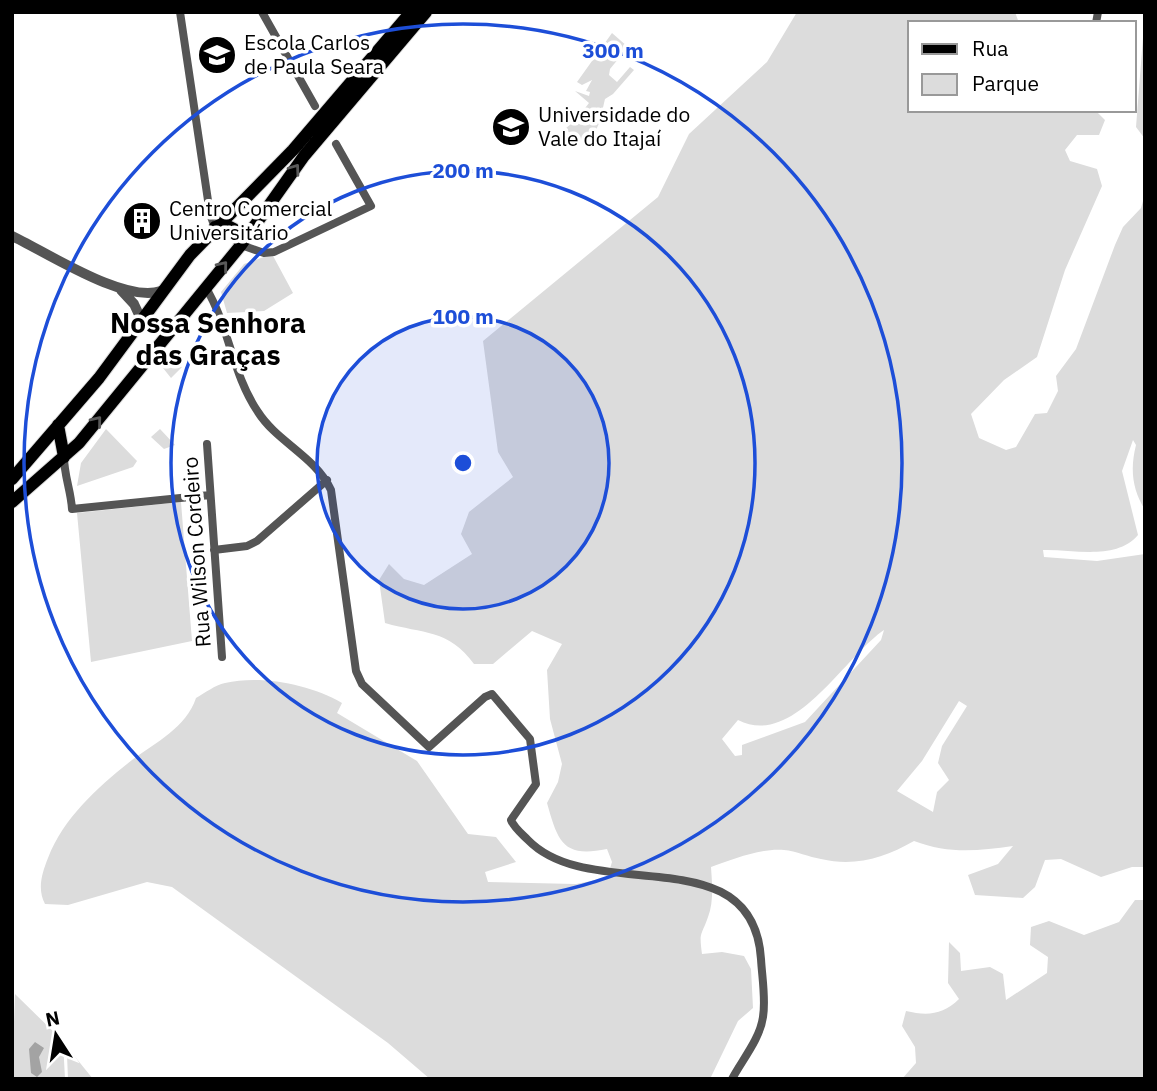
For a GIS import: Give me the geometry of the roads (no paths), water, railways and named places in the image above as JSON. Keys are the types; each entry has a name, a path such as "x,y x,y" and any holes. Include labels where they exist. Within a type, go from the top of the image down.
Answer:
{"main road":[{"path":"12,479 103,372 161,290 215,228 293,150 411,12"},
{"path":"12,502 64,457 241,245 304,156 426,12"},
{"path":"215,228 228,226 234,229 241,245"},
{"path":"58,425 64,457"}],"street":[{"path":"180,12 210,214 215,228"},
{"path":"262,12 314,106"},
{"path":"241,245 264,253 274,251 371,206 336,144"},
{"path":"12,236 118,288 130,298 141,319"},
{"path":"118,288 151,294 161,290"},
{"path":"206,288 246,393 259,415 327,480 336,510 356,671 362,684 429,747 485,697 492,694 530,739 536,784 511,820 540,852 567,865 588,869 704,883 726,892 748,915 760,946 763,1016 760,1029 732,1079"},
{"name":"Rua Wilson Cordeiro","path":"207,444 222,657"},
{"path":"64,457 71,487 72,509 210,495"},
{"path":"214,550 247,546 257,541 327,480"}],"place":[{"name":"Escola Carlos de Paula Seara","path":"217,55"},
{"name":"Universidade do Vale do Itajaí","path":"511,127"},
{"name":"Centro Comercial Universitário","path":"142,221"}],"district":[{"name":"Nossa Senhora das Graças","path":"208,339"}]}
